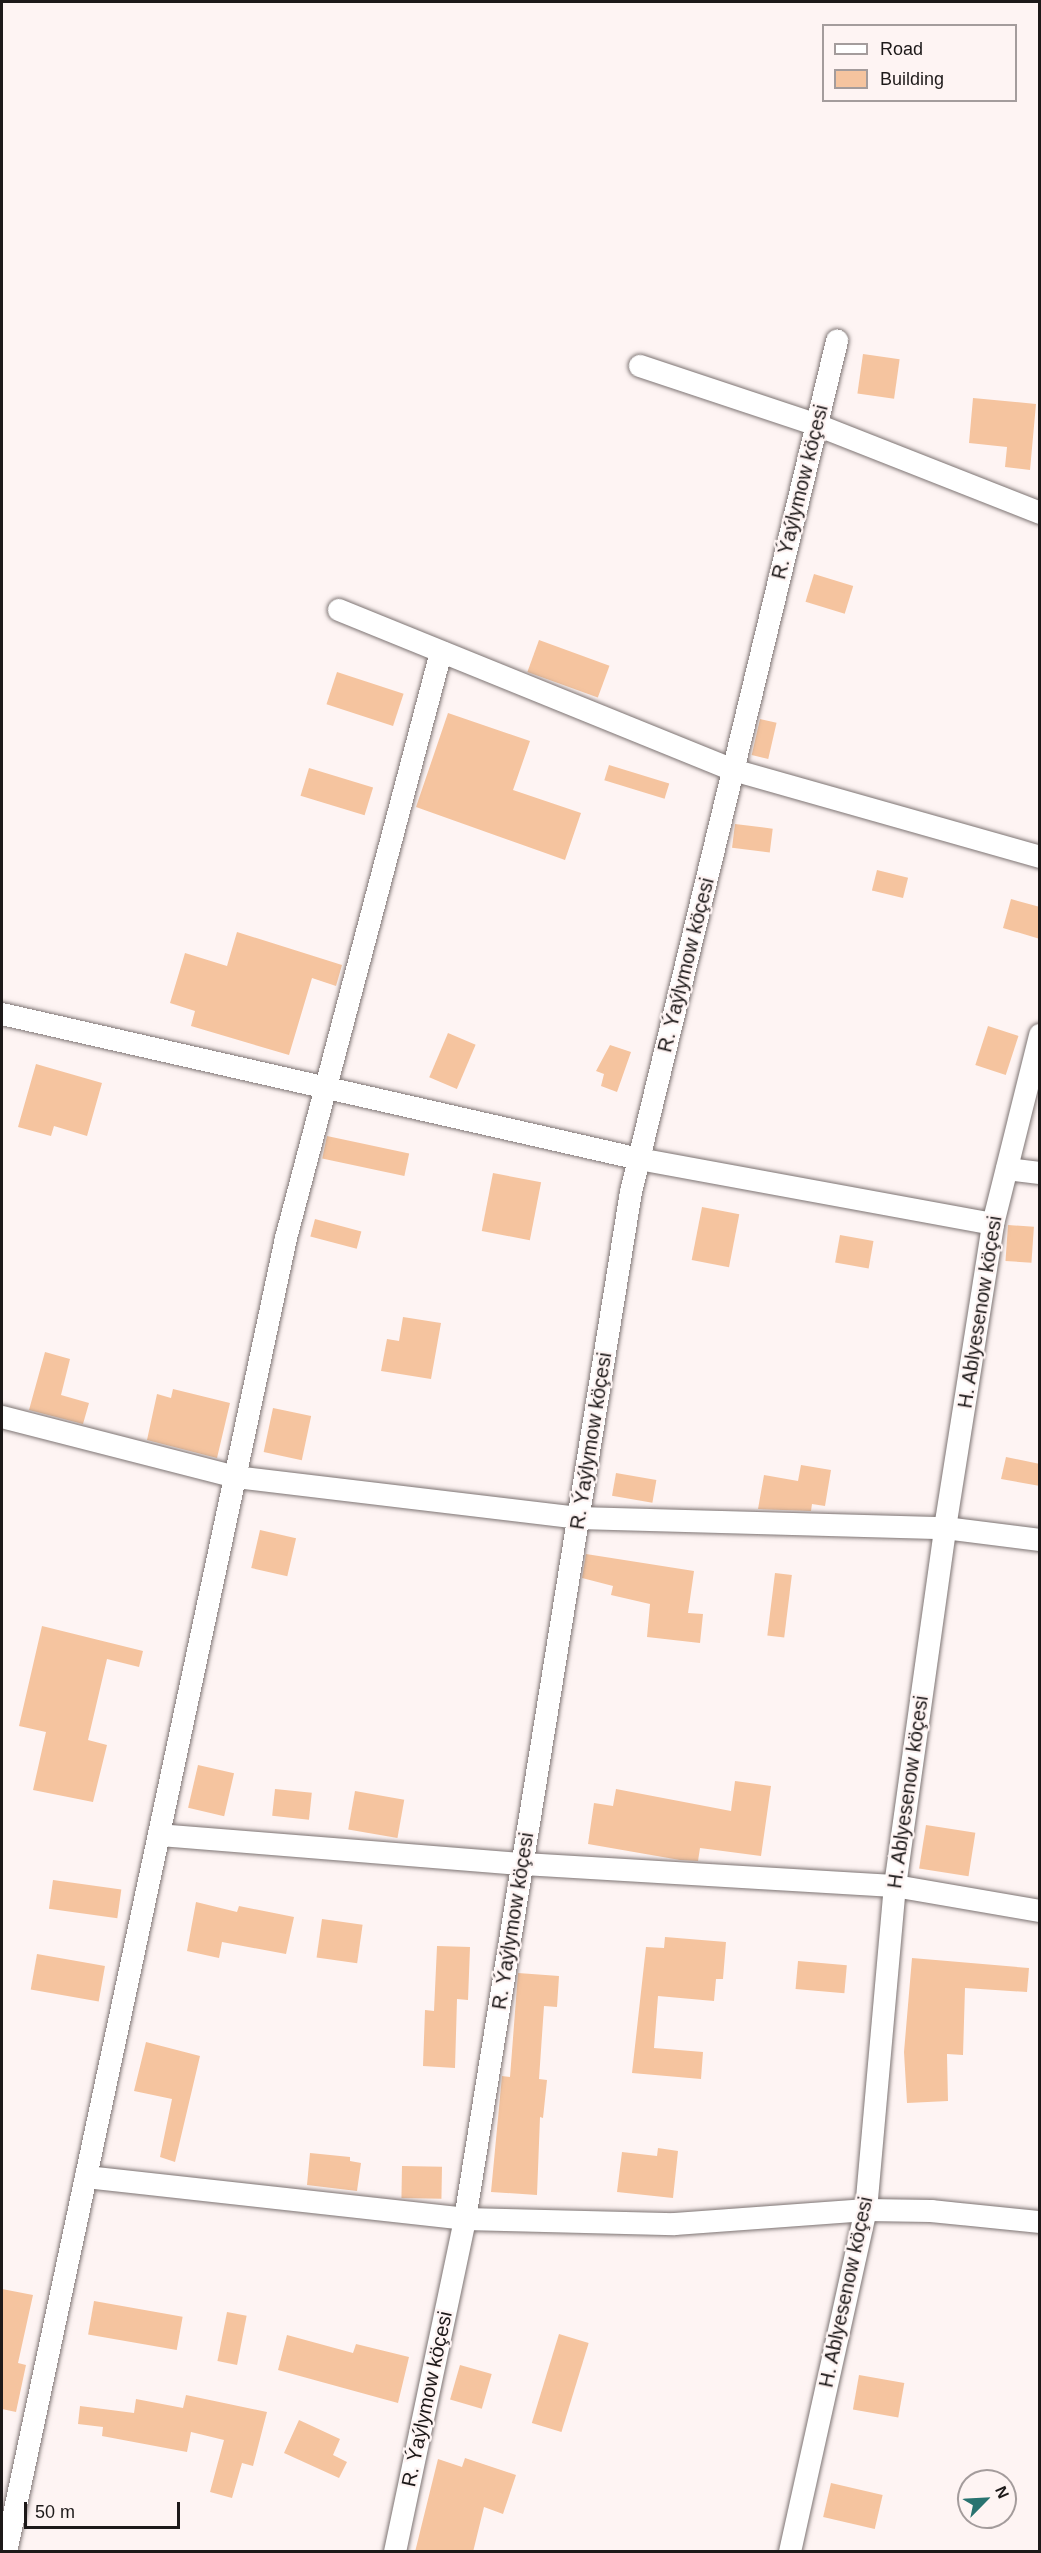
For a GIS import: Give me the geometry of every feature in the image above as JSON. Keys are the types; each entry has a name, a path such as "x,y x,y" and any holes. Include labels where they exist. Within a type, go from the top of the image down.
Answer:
{"street":[{"name":"R. Ýaýlymow köçesi","path":"395,2552 465,2219 578,1518 639,1159 837,341"},
{"path":"640,366 817,425 1040,513"},
{"path":"339,610 733,770 1040,857"},
{"path":"6,2552 286,1239 441,652"},
{"path":"2,1014 639,1159 993,1224"},
{"name":"H. Ablyesenow köçesi","path":"790,2552 866,2210 895,1886 945,1528 993,1224 1040,1035"},
{"path":"1007,1169 1040,1173"},
{"path":"2,1417 235,1477 578,1518 945,1528 1040,1540"},
{"path":"159,1835 522,1864 895,1886 1040,1911"},
{"path":"86,2177 465,2219 675,2224 866,2210 931,2211 1040,2222"}],"building":[{"path":"863,354 900,359 894,399 857,394"},
{"path":"973,398 1036,404 1030,470 1005,467 1007,447 969,443"},
{"path":"814,574 853,586 845,614 806,602"},
{"path":"539,640 609,666 598,698 527,672"},
{"path":"337,672 404,694 393,726 326,704"},
{"path":"448,713 530,741 513,790 581,813 565,860 416,807"},
{"path":"760,719 777,723 768,759 752,755"},
{"path":"609,765 669,783 665,799 604,780"},
{"path":"309,768 373,788 365,815 301,796"},
{"path":"735,824 773,829 770,852 732,848"},
{"path":"877,870 908,878 903,898 872,890"},
{"path":"1011,899 1040,907 1040,939 1003,928"},
{"path":"237,932 342,965 336,986 312,978 289,1055 191,1026 195,1011 170,1003 185,953 227,966"},
{"path":"988,1026 1018,1036 1006,1075 975,1065"},
{"path":"448,1033 476,1045 457,1089 429,1077"},
{"path":"610,1045 631,1052 617,1092 601,1086 604,1074 596,1071"},
{"path":"36,1064 102,1083 87,1136 54,1126 51,1136 18,1127"},
{"path":"327,1136 409,1153 404,1176 322,1158"},
{"path":"493,1173 541,1182 530,1240 482,1231"},
{"path":"702,1207 739,1214 729,1267 692,1260"},
{"path":"315,1219 361,1231 357,1249 310,1236"},
{"path":"1008,1225 1034,1227 1031,1263 1005,1261"},
{"path":"840,1235 873,1241 869,1268 835,1263"},
{"path":"403,1317 441,1323 431,1379 381,1371 387,1339 399,1341"},
{"path":"45,1352 70,1359 61,1395 89,1403 83,1424 29,1410"},
{"path":"173,1389 230,1403 217,1458 147,1440 157,1394 171,1398"},
{"path":"273,1408 311,1416 302,1460 264,1452"},
{"path":"1006,1457 1040,1464 1040,1486 1001,1479"},
{"path":"801,1465 831,1470 825,1506 812,1504 811,1511 758,1509 764,1475 798,1481"},
{"path":"616,1473 656,1480 652,1503 612,1496"},
{"path":"260,1530 296,1538 287,1576 251,1568"},
{"path":"586,1554 694,1571 688,1613 703,1614 700,1643 647,1637 650,1604 611,1595 613,1586 582,1578"},
{"path":"775,1573 792,1575 784,1638 767,1636"},
{"path":"42,1626 143,1651 139,1667 107,1659 88,1740 107,1745 93,1802 33,1790 46,1732 19,1726"},
{"path":"198,1765 234,1773 224,1816 188,1808"},
{"path":"735,1781 771,1786 761,1856 700,1848 698,1861 680,1860 588,1844 594,1803 613,1806 616,1789 731,1811"},
{"path":"275,1789 312,1793 309,1820 272,1816"},
{"path":"355,1791 404,1800 397,1838 348,1829"},
{"path":"926,1825 975,1833 969,1876 919,1868"},
{"path":"53,1880 121,1890 117,1918 49,1909"},
{"path":"196,1902 237,1912 239,1906 294,1917 286,1954 222,1942 219,1958 187,1951"},
{"path":"322,1919 363,1925 357,1963 317,1958"},
{"path":"665,1937 726,1942 723,1979 716,1979 714,2001 658,1996 654,2048 703,2052 701,2079 632,2073 646,1947 664,1948"},
{"path":"437,1946 470,1947 468,2000 457,1999 455,2068 423,2066 425,2010 434,2011"},
{"path":"37,1954 105,1966 99,2001 31,1989"},
{"path":"912,1958 1029,1968 1027,1992 965,1988 963,2055 947,2054 948,2101 907,2103 904,2052"},
{"path":"798,1961 847,1965 844,1993 796,1989"},
{"path":"518,1973 559,1976 557,2007 544,2006 539,2079 547,2080 543,2118 540,2117 537,2195 491,2192 502,2076 510,2077"},
{"path":"146,2042 200,2056 175,2162 160,2157 172,2099 134,2091"},
{"path":"658,2148 678,2151 673,2198 617,2192 622,2152 657,2156"},
{"path":"310,2153 350,2157 350,2161 361,2163 357,2191 307,2185"},
{"path":"402,2166 442,2167 441,2199 401,2198"},
{"path":"2,2289 33,2295 18,2363 26,2365 16,2412 2,2409"},
{"path":"94,2301 183,2317 177,2350 88,2334"},
{"path":"227,2312 247,2316 237,2365 217,2361"},
{"path":"559,2334 589,2343 561,2432 532,2423"},
{"path":"287,2335 353,2353 356,2344 409,2357 398,2403 278,2370"},
{"path":"460,2365 492,2374 482,2409 450,2400"},
{"path":"859,2375 904,2383 898,2417 853,2409"},
{"path":"186,2395 267,2412 253,2466 242,2463 232,2498 210,2492 224,2440 191,2432 187,2452 102,2436 103,2427 78,2424 80,2406 134,2413 136,2399 183,2408"},
{"path":"299,2420 340,2439 333,2455 347,2462 339,2478 284,2453"},
{"path":"465,2458 516,2475 503,2514 484,2507 473,2552 415,2552 438,2459 462,2467"},
{"path":"831,2483 883,2495 875,2529 823,2517"}]}
